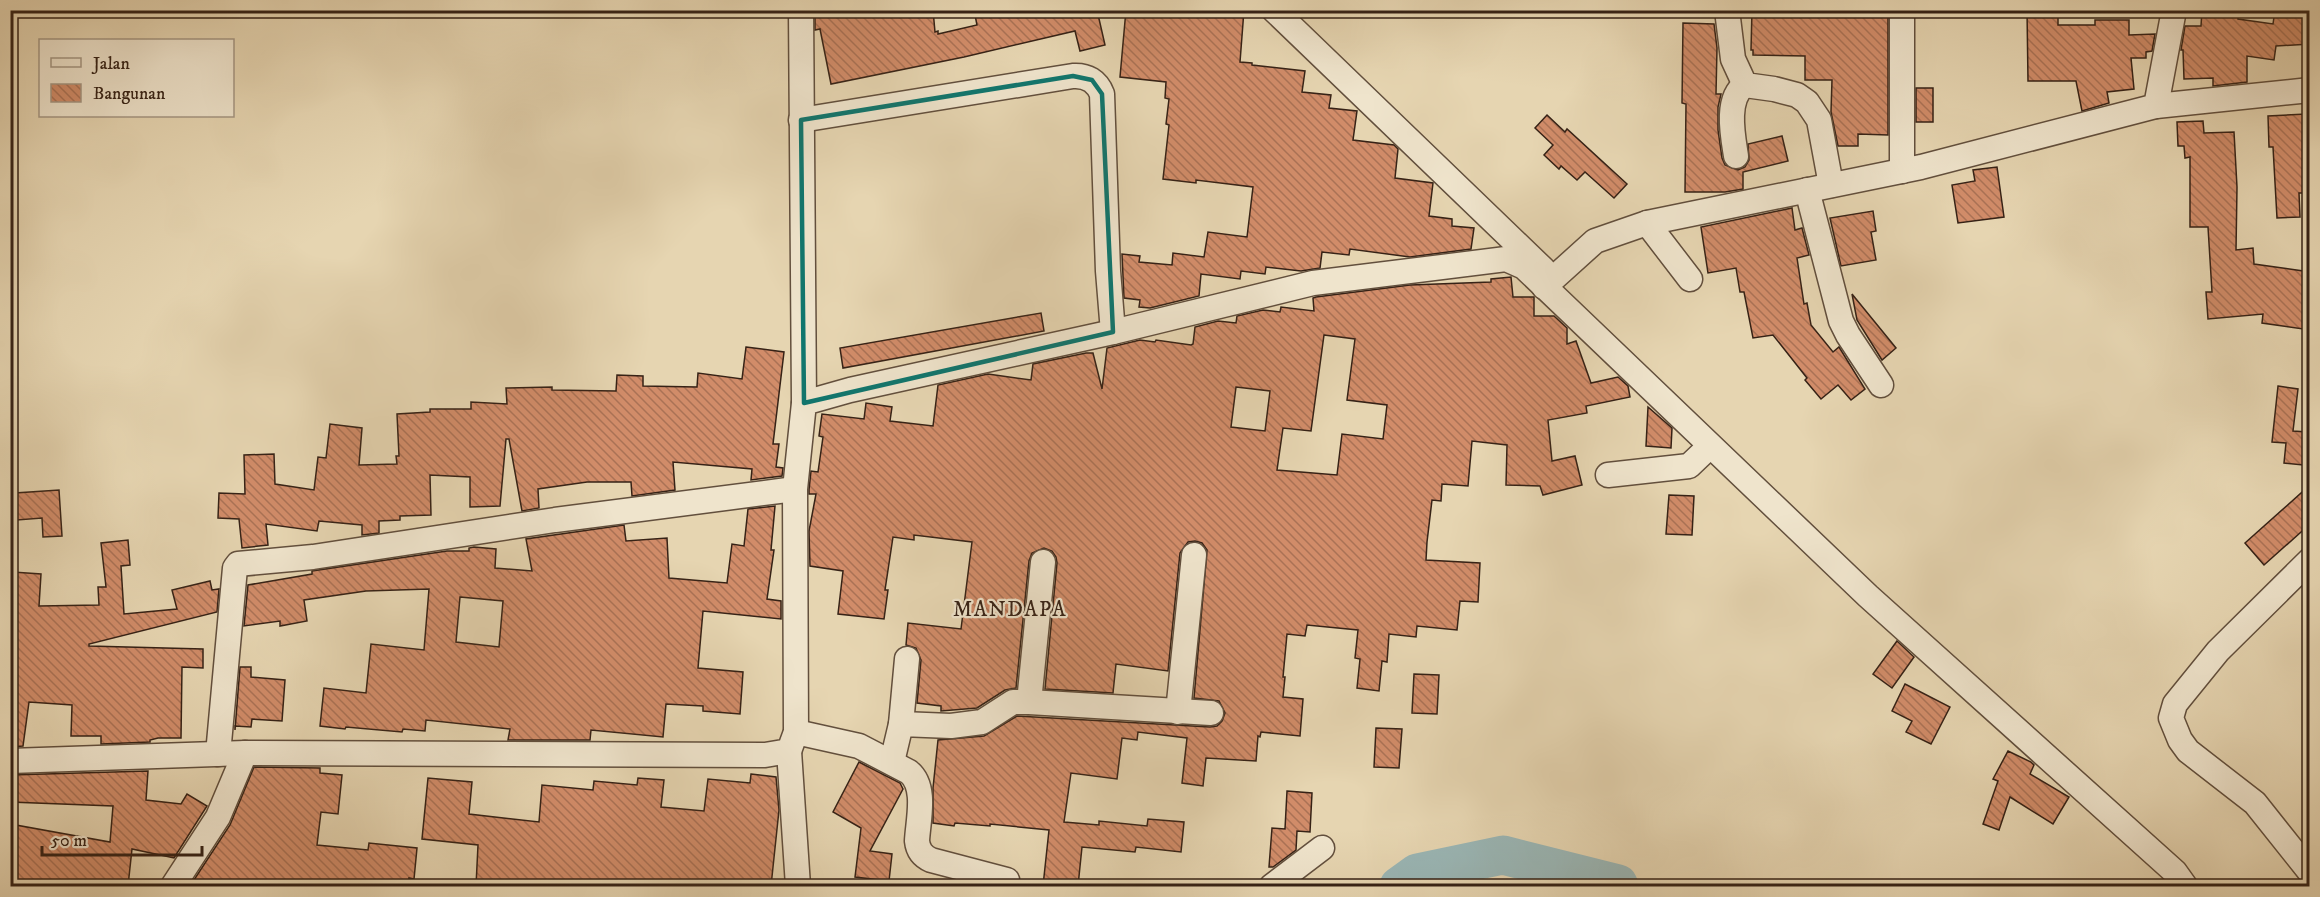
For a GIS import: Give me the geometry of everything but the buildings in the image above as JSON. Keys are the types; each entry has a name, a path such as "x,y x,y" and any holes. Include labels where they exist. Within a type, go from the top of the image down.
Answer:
{"street":[{"path":"798,886 793,741 795,489 804,403 801,10"},
{"path":"1274,10 1552,279 1710,446 1868,596 2175,872 2185,886"},
{"path":"1727,10 1733,59 1745,86"},
{"path":"1902,10 1902,171"},
{"path":"2156,106 2174,10"},
{"path":"801,120 1073,76 1092,80 1099,86 1102,94 1108,271 1113,332"},
{"path":"1736,156 1731,124 1737,94 1745,86"},
{"path":"1745,86 1774,89 1797,95 1807,102 1819,120 1831,185"},
{"path":"1552,279 1595,241 1647,223 1902,171 2156,106 2310,90"},
{"path":"1807,190 1841,321 1881,385"},
{"path":"1647,223 1690,279"},
{"path":"804,403 850,390 1113,332 1313,283 1506,259 1552,279"},
{"path":"1608,475 1689,466 1710,446"},
{"path":"218,754 235,568 238,564 313,557 555,520 795,489"},
{"path":"1178,712 1194,555"},
{"path":"2310,560 2218,651 2175,704 2171,718 2180,740 2188,750 2255,803 2310,872"},
{"path":"1029,702 1043,562"},
{"path":"892,762 901,724 907,659"},
{"path":"901,724 951,726 982,722 1013,702 1212,713"},
{"path":"10,761 245,753 765,755 793,741 859,746 909,772 917,782 919,790 918,848 923,854 931,860 1007,880"},
{"path":"173,886 218,817 245,753"},
{"path":"1272,886 1322,848"}],"highlighted area":[{"path":"1073,76 1092,80 1102,94 1113,332 804,403 801,120"}],"waterway":[{"path":"1399,886 1417,873 1503,855 1619,886"}],"district":[{"name":"MANDAPA","path":"1010,609"}]}
